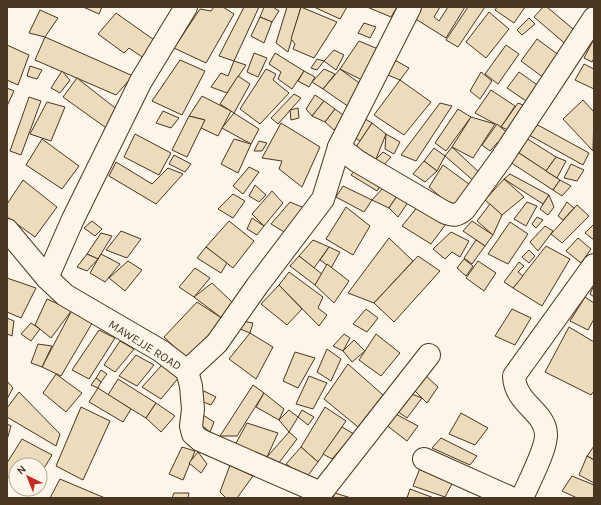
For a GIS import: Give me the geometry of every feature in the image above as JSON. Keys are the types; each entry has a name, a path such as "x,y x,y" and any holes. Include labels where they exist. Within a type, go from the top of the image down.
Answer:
{"street":[{"path":"47,278 73,219 141,81 186,7"},
{"path":"187,371 217,343 257,286 306,224 322,199 340,147 410,7"},
{"path":"340,147 357,161 444,212 458,215 464,210 502,159 594,18"},
{"name":"MAWEJJE ROAD","path":"7,230 47,278 65,295 161,351 187,371 191,386 193,408 191,426 193,434 200,440 318,495"},
{"path":"522,498 544,445 546,436 541,420 517,393 514,376 594,265"},
{"path":"318,495 429,355"},
{"path":"424,459 511,498"}],"building":[{"path":"83,7 102,7 99,14"},
{"path":"214,7 223,7 234,14 206,63 174,48 200,9 211,11"},
{"path":"244,7 259,7 234,61 219,56"},
{"path":"264,7 273,7 279,11 272,22 260,17"},
{"path":"287,7 301,7 288,52 276,43"},
{"path":"301,7 337,22 314,58 293,49 295,44 291,39"},
{"path":"314,7 347,7 340,19"},
{"path":"367,7 397,7 391,17"},
{"path":"420,7 440,7 434,17 439,21 448,7 465,7 446,38 414,18"},
{"path":"468,7 485,7 458,47 446,40"},
{"path":"497,7 525,7 514,23 495,10"},
{"path":"543,7 547,7 579,34 569,47 534,17"},
{"path":"40,10 58,18 45,37 29,33"},
{"path":"489,12 509,29 486,58 466,42"},
{"path":"116,13 157,42 145,59 129,48 124,53 98,34"},
{"path":"260,17 272,22 264,43 251,36"},
{"path":"529,18 535,24 522,35 517,30"},
{"path":"364,23 376,27 370,38 358,33"},
{"path":"45,37 133,76 116,95 35,60"},
{"path":"537,39 560,56 544,78 521,61"},
{"path":"594,39 594,58 592,62 584,58"},
{"path":"359,41 383,51 368,83 340,69"},
{"path":"7,45 29,55 18,85 7,80"},
{"path":"506,45 519,54 498,84 485,74"},
{"path":"334,50 344,55 336,70 324,61"},
{"path":"254,53 267,58 258,77 247,72"},
{"path":"275,53 304,71 292,89 278,79 281,72 269,64"},
{"path":"317,59 324,61 317,70 311,68"},
{"path":"393,59 409,68 400,80 383,73"},
{"path":"180,60 205,71 182,115 152,101"},
{"path":"234,61 246,65 227,93 211,87 221,73 228,76"},
{"path":"584,64 594,69 594,89 575,80"},
{"path":"30,66 42,70 37,79 27,76"},
{"path":"266,69 276,74 273,80 289,93 260,124 240,109"},
{"path":"324,69 335,74 323,89 312,82"},
{"path":"340,69 362,85 352,109 323,89"},
{"path":"62,71 70,80 60,93 51,88"},
{"path":"304,71 315,77 309,87 298,81"},
{"path":"481,72 492,81 480,99 470,91"},
{"path":"519,72 543,89 532,105 507,88"},
{"path":"238,76 250,84 234,113 220,104"},
{"path":"77,78 119,111 109,130 63,97"},
{"path":"400,80 431,102 404,135 374,115"},
{"path":"7,88 14,91 7,106"},
{"path":"491,90 515,106 501,127 475,113"},
{"path":"294,94 301,98 278,124 271,118"},
{"path":"315,95 324,101 312,116 306,109"},
{"path":"202,96 231,111 218,136 199,127 205,120 189,116"},
{"path":"29,97 41,101 21,155 10,151"},
{"path":"583,100 594,112 593,151 563,119"},
{"path":"324,101 335,109 325,122 312,116"},
{"path":"47,102 65,107 51,141 30,134"},
{"path":"440,103 452,106 416,161 401,155"},
{"path":"518,103 528,107 513,132 501,127"},
{"path":"298,108 299,118 291,120 290,110"},
{"path":"335,109 346,117 334,130 325,122"},
{"path":"458,109 471,117 446,151 435,143"},
{"path":"163,111 179,118 171,128 156,123"},
{"path":"234,113 259,129 251,144 222,128"},
{"path":"189,116 205,120 187,157 172,150"},
{"path":"362,117 372,123 360,141 351,135"},
{"path":"471,117 495,124 473,158 452,147"},
{"path":"281,123 320,147 302,187 279,169 282,161 262,158"},
{"path":"372,123 386,134 376,159 356,147"},
{"path":"497,124 511,136 505,145 498,142 490,151 482,145"},
{"path":"536,124 589,153 583,165 529,135"},
{"path":"135,134 171,153 159,175 124,157"},
{"path":"386,134 400,142 394,154 385,149"},
{"path":"526,138 556,157 546,171 519,153"},
{"path":"42,139 79,166 62,189 26,165"},
{"path":"234,139 251,144 238,173 221,164"},
{"path":"259,141 267,143 262,151 254,151"},
{"path":"452,147 482,175 475,182 445,156"},
{"path":"434,148 445,156 437,171 424,161"},
{"path":"383,152 391,157 382,167 376,159"},
{"path":"519,153 560,180 553,190 510,162"},
{"path":"174,155 191,164 185,172 169,164"},
{"path":"556,157 566,161 557,178 546,171"},
{"path":"424,161 437,171 425,182 413,174"},
{"path":"116,162 152,184 168,168 183,174 156,204 109,176"},
{"path":"571,164 584,170 577,181 564,178"},
{"path":"443,165 473,187 456,210 429,187"},
{"path":"359,166 383,181 377,191 351,175"},
{"path":"249,167 259,172 243,194 233,186"},
{"path":"510,174 549,195 543,204 504,179"},
{"path":"504,179 524,197 502,215 485,200"},
{"path":"23,180 57,207 35,237 7,217 7,204"},
{"path":"560,180 571,186 562,196 553,190"},
{"path":"255,185 266,195 259,202 249,196"},
{"path":"343,186 372,200 364,212 336,197"},
{"path":"384,187 399,193 389,208 372,200"},
{"path":"272,191 283,203 264,226 252,214"},
{"path":"399,193 409,201 398,217 389,208"},
{"path":"233,194 245,201 233,218 218,209"},
{"path":"549,195 554,207 548,215 540,209"},
{"path":"290,202 311,211 291,236 271,224"},
{"path":"527,202 537,206 526,226 514,219"},
{"path":"567,202 574,208 563,220 558,216"},
{"path":"490,204 502,215 493,235 477,221"},
{"path":"419,205 446,224 431,244 402,226"},
{"path":"577,205 589,216 562,243 551,234"},
{"path":"346,207 370,226 353,255 326,239"},
{"path":"537,217 543,220 536,228 532,224"},
{"path":"252,218 264,226 257,235 247,229"},
{"path":"92,221 102,229 95,236 84,228"},
{"path":"229,221 254,241 233,268 206,247"},
{"path":"472,221 493,235 485,246 463,231"},
{"path":"510,222 528,234 508,264 488,254"},
{"path":"594,224 594,240 585,233"},
{"path":"545,226 553,231 538,251 530,242"},
{"path":"121,231 141,239 127,258 106,250"},
{"path":"451,232 469,241 460,257 452,252 445,259 433,249"},
{"path":"101,233 112,236 98,259 87,254"},
{"path":"389,238 413,261 374,303 348,293"},
{"path":"578,238 591,249 581,263 566,251"},
{"path":"313,240 329,247 314,268 299,256"},
{"path":"476,240 485,246 472,264 464,258"},
{"path":"546,246 570,259 542,306 513,288"},
{"path":"206,247 227,263 221,273 197,258"},
{"path":"329,247 340,252 331,268 320,260"},
{"path":"529,250 535,256 529,263 522,257"},
{"path":"87,254 98,259 87,271 77,267"},
{"path":"101,254 120,264 105,282 90,273"},
{"path":"299,256 322,274 315,285 290,266"},
{"path":"418,256 440,271 394,322 374,303"},
{"path":"464,259 473,266 466,276 457,268"},
{"path":"128,261 142,270 125,291 109,278"},
{"path":"478,261 496,273 484,291 466,278"},
{"path":"519,262 524,266 518,272 523,276 513,288 504,282"},
{"path":"327,264 349,281 334,303 315,285"},
{"path":"195,268 210,278 194,297 179,287"},
{"path":"289,272 323,297 318,308 327,315 319,326 279,285"},
{"path":"7,278 36,288 21,318 7,312"},
{"path":"212,283 232,302 223,319 194,297"},
{"path":"279,285 302,309 287,325 261,304"},
{"path":"594,285 594,297 590,294"},
{"path":"585,297 594,303 594,319 588,330 570,321"},
{"path":"47,299 72,310 51,338 35,325"},
{"path":"197,302 223,319 187,359 164,337"},
{"path":"366,309 378,318 367,332 353,324"},
{"path":"512,309 531,318 515,345 495,336"},
{"path":"72,310 94,320 61,376 42,367"},
{"path":"7,318 14,321 12,336 7,334"},
{"path":"242,321 253,323 250,333 240,329"},
{"path":"31,323 40,329 31,341 21,334"},
{"path":"569,327 594,342 594,391 591,395 545,372"},
{"path":"99,330 115,338 89,379 72,370"},
{"path":"250,333 273,347 256,379 229,359"},
{"path":"344,334 350,338 343,351 333,346"},
{"path":"376,334 400,353 381,376 359,360"},
{"path":"354,340 365,351 352,362 343,351"},
{"path":"120,341 134,349 115,372 104,365"},
{"path":"38,344 52,346 42,367 31,363"},
{"path":"327,349 341,359 331,381 317,372"},
{"path":"295,352 315,358 298,388 283,381"},
{"path":"136,355 154,365 137,386 119,376"},
{"path":"348,364 383,395 358,427 324,399"},
{"path":"162,365 180,376 161,399 142,387"},
{"path":"101,370 107,374 101,382 96,378"},
{"path":"56,374 82,393 66,412 43,393"},
{"path":"425,375 438,387 427,403 412,388"},
{"path":"309,376 327,383 313,409 296,404"},
{"path":"96,378 101,382 98,388 91,385"},
{"path":"118,379 156,403 146,418 108,395"},
{"path":"7,381 13,388 7,399"},
{"path":"253,385 264,393 237,436 220,436"},
{"path":"98,388 131,409 123,422 89,402"},
{"path":"204,391 216,397 211,405 198,400"},
{"path":"19,392 60,434 56,446 7,417 7,408"},
{"path":"264,393 284,409 279,420 256,407"},
{"path":"409,393 422,398 407,418 397,411"},
{"path":"156,403 175,416 161,432 146,418"},
{"path":"81,407 110,421 83,480 56,466"},
{"path":"325,407 346,421 318,462 301,447"},
{"path":"289,410 298,417 289,432 279,420"},
{"path":"302,410 314,417 308,425 298,417"},
{"path":"392,412 418,426 407,441 385,424"},
{"path":"461,413 488,428 475,445 449,434"},
{"path":"203,415 214,422 210,432 200,424"},
{"path":"247,423 278,433 267,457 235,445"},
{"path":"7,424 11,426 7,440"},
{"path":"342,427 354,434 332,459 323,454"},
{"path":"289,432 297,439 278,464 267,457"},
{"path":"441,438 477,456 470,465 432,448"},
{"path":"22,439 52,455 48,462 48,457 11,457"},
{"path":"594,446 594,460 587,456"},
{"path":"182,447 195,451 183,480 169,474"},
{"path":"301,447 318,462 306,478 286,464"},
{"path":"198,452 207,464 201,473 189,463"},
{"path":"587,456 594,460 594,483 579,475"},
{"path":"8,461 8,477 7,476"},
{"path":"230,465 253,476 237,498 226,498 220,492"},
{"path":"420,468 453,482 445,497 413,486"},
{"path":"572,476 594,485 594,498 577,498 562,491"},
{"path":"60,479 105,498 50,498"},
{"path":"410,489 434,498 407,498"},
{"path":"174,493 189,493 188,498 172,498"},
{"path":"335,493 351,498 333,498"}]}
